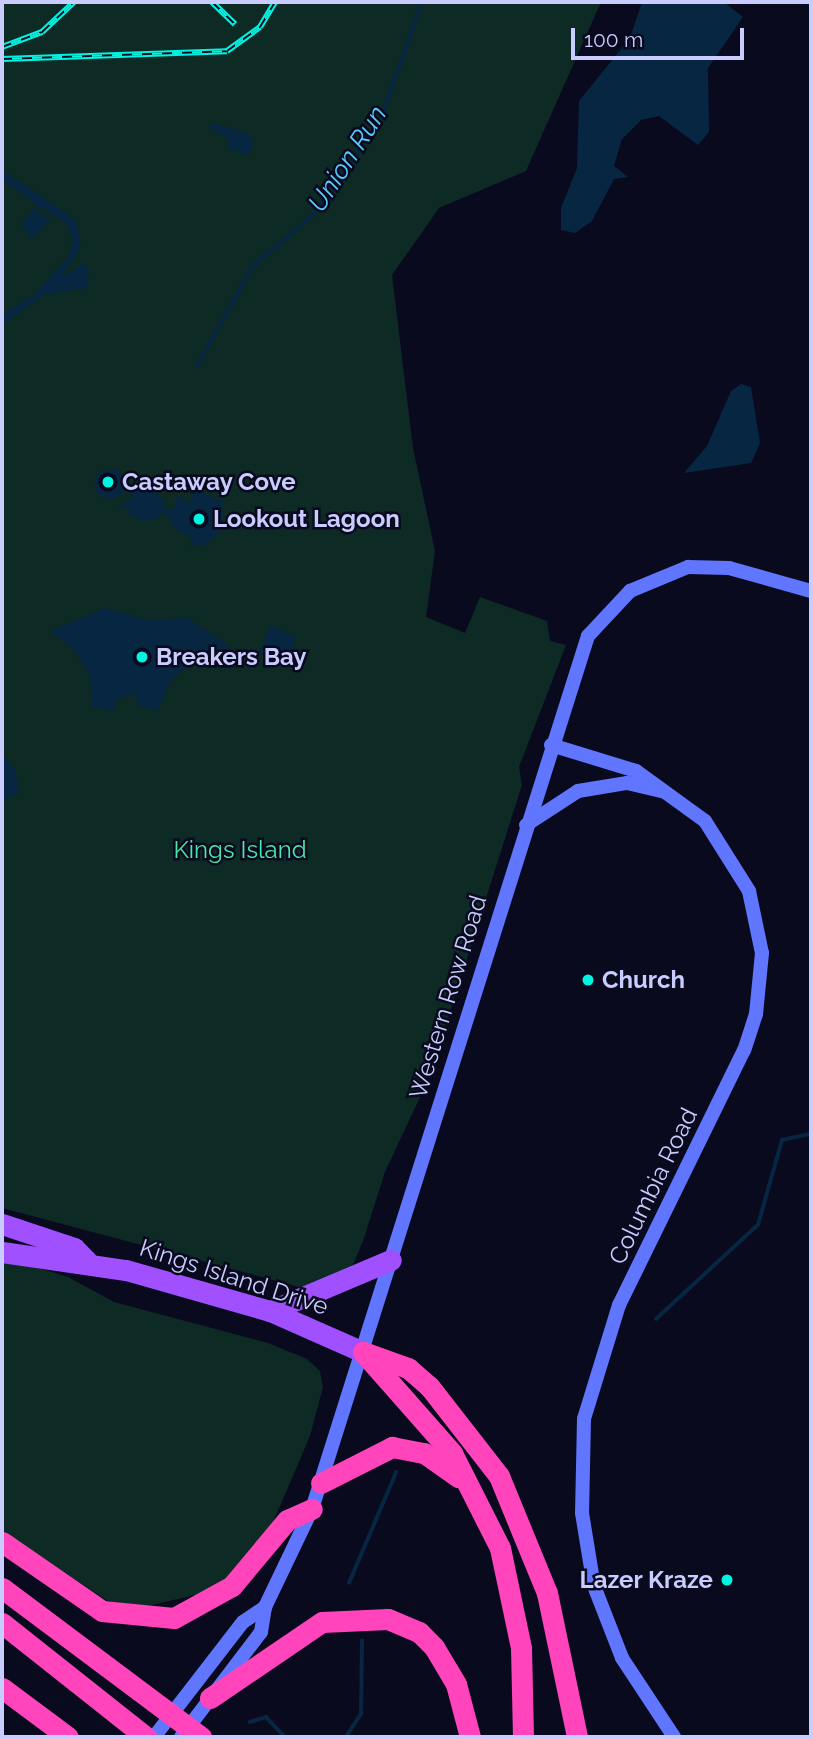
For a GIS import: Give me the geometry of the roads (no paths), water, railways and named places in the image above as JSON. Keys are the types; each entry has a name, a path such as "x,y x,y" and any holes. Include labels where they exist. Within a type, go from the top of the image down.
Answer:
{"highway":[{"path":"363,1352 452,1453 500,1548 513,1593 523,1737"},
{"path":"363,1352 408,1368 429,1386 499,1476 547,1593 577,1737"},
{"path":"321,1483 392,1447 439,1460 468,1485"},
{"path":"2,1542 102,1611 174,1618 232,1587 287,1520 312,1509"},
{"path":"2,1588 201,1737"},
{"path":"211,1698 322,1622 388,1619 419,1632 434,1647 456,1685 470,1737"},
{"path":"2,1623 146,1737"},
{"path":"2,1688 68,1737"}],"main road":[{"name":"Kings Island Drive","path":"2,1224 74,1248 87,1261"},
{"name":"Kings Island Drive","path":"2,1252 34,1261 87,1261 270,1311 363,1352"},
{"path":"270,1311 391,1259"}],"street":[{"name":"Western Row Road","path":"181,1737 261,1632 265,1607 312,1509 551,745 589,636 645,581 715,566 811,590"},
{"name":"Columbia Road","path":"551,745 636,771 669,790 716,833 738,868 757,915 762,953 756,1014 744,1050 619,1305 584,1419 582,1513 594,1586 622,1658 674,1737"},
{"path":"526,825 578,791 627,783 669,790"},
{"name":"Western Row Road","path":"154,1737 243,1622 265,1607"}],"water":[{"path":"642,2 724,2 743,17 708,68 709,132 698,145 659,116 641,120 622,139 614,166 628,177 614,179 592,221 575,233 561,230 561,208 577,168 579,101 630,38"},
{"path":"212,123 247,133 254,143 248,155 228,148 228,139 210,128"},
{"path":"2,170 76,220 81,247 60,278 84,263 89,271 87,288 45,294 2,325 2,315 35,294 68,257 73,239 66,223 41,207 35,210 50,221 31,239 22,224 37,204 2,180"},
{"path":"741,384 751,387 760,443 751,463 684,473 707,446 731,391"},
{"name":"Castaway Cove","path":"110,469 120,474 125,484 120,494 110,499 100,494 95,484 100,474"},
{"name":"Lookout Lagoon","path":"125,482 133,493 152,485 150,491 156,489 157,498 164,498 164,507 173,511 178,495 189,504 195,490 219,500 222,494 223,529 205,545 189,546 192,538 174,528 170,517 158,511 161,517 143,521 127,512 132,507 117,509 132,498"},
{"name":"Breakers Bay","path":"105,608 147,620 188,618 231,647 192,662 171,680 158,710 137,706 136,693 117,699 114,711 92,707 90,676 76,652 51,631"},
{"path":"270,625 295,637 291,665 259,653"},
{"path":"2,754 15,770 19,792 2,801"}],"waterway":[{"name":"Union Run","path":"197,366 253,266 314,214 382,116 422,2"},
{"name":"Union Run","path":"656,1319 758,1225 782,1140 811,1134"},
{"name":"Union Run","path":"349,1583 396,1473"},
{"name":"Union Run","path":"346,1737 361,1714 362,1641"},
{"name":"Union Run","path":"250,1722 266,1717 285,1737"}],"railway":[{"path":"2,47 42,32 74,2"},
{"path":"212,2 235,24"},
{"path":"2,59 227,51 260,27 275,2"}],"place":[{"name":"Castaway Cove","path":"108,482"},
{"name":"Lookout Lagoon","path":"199,519"},
{"name":"Breakers Bay","path":"142,657"},
{"name":"Church","path":"588,980"},
{"name":"Lazer Kraze","path":"727,1580"}],"park label":[{"name":"Kings Island","path":"240,850"}]}
